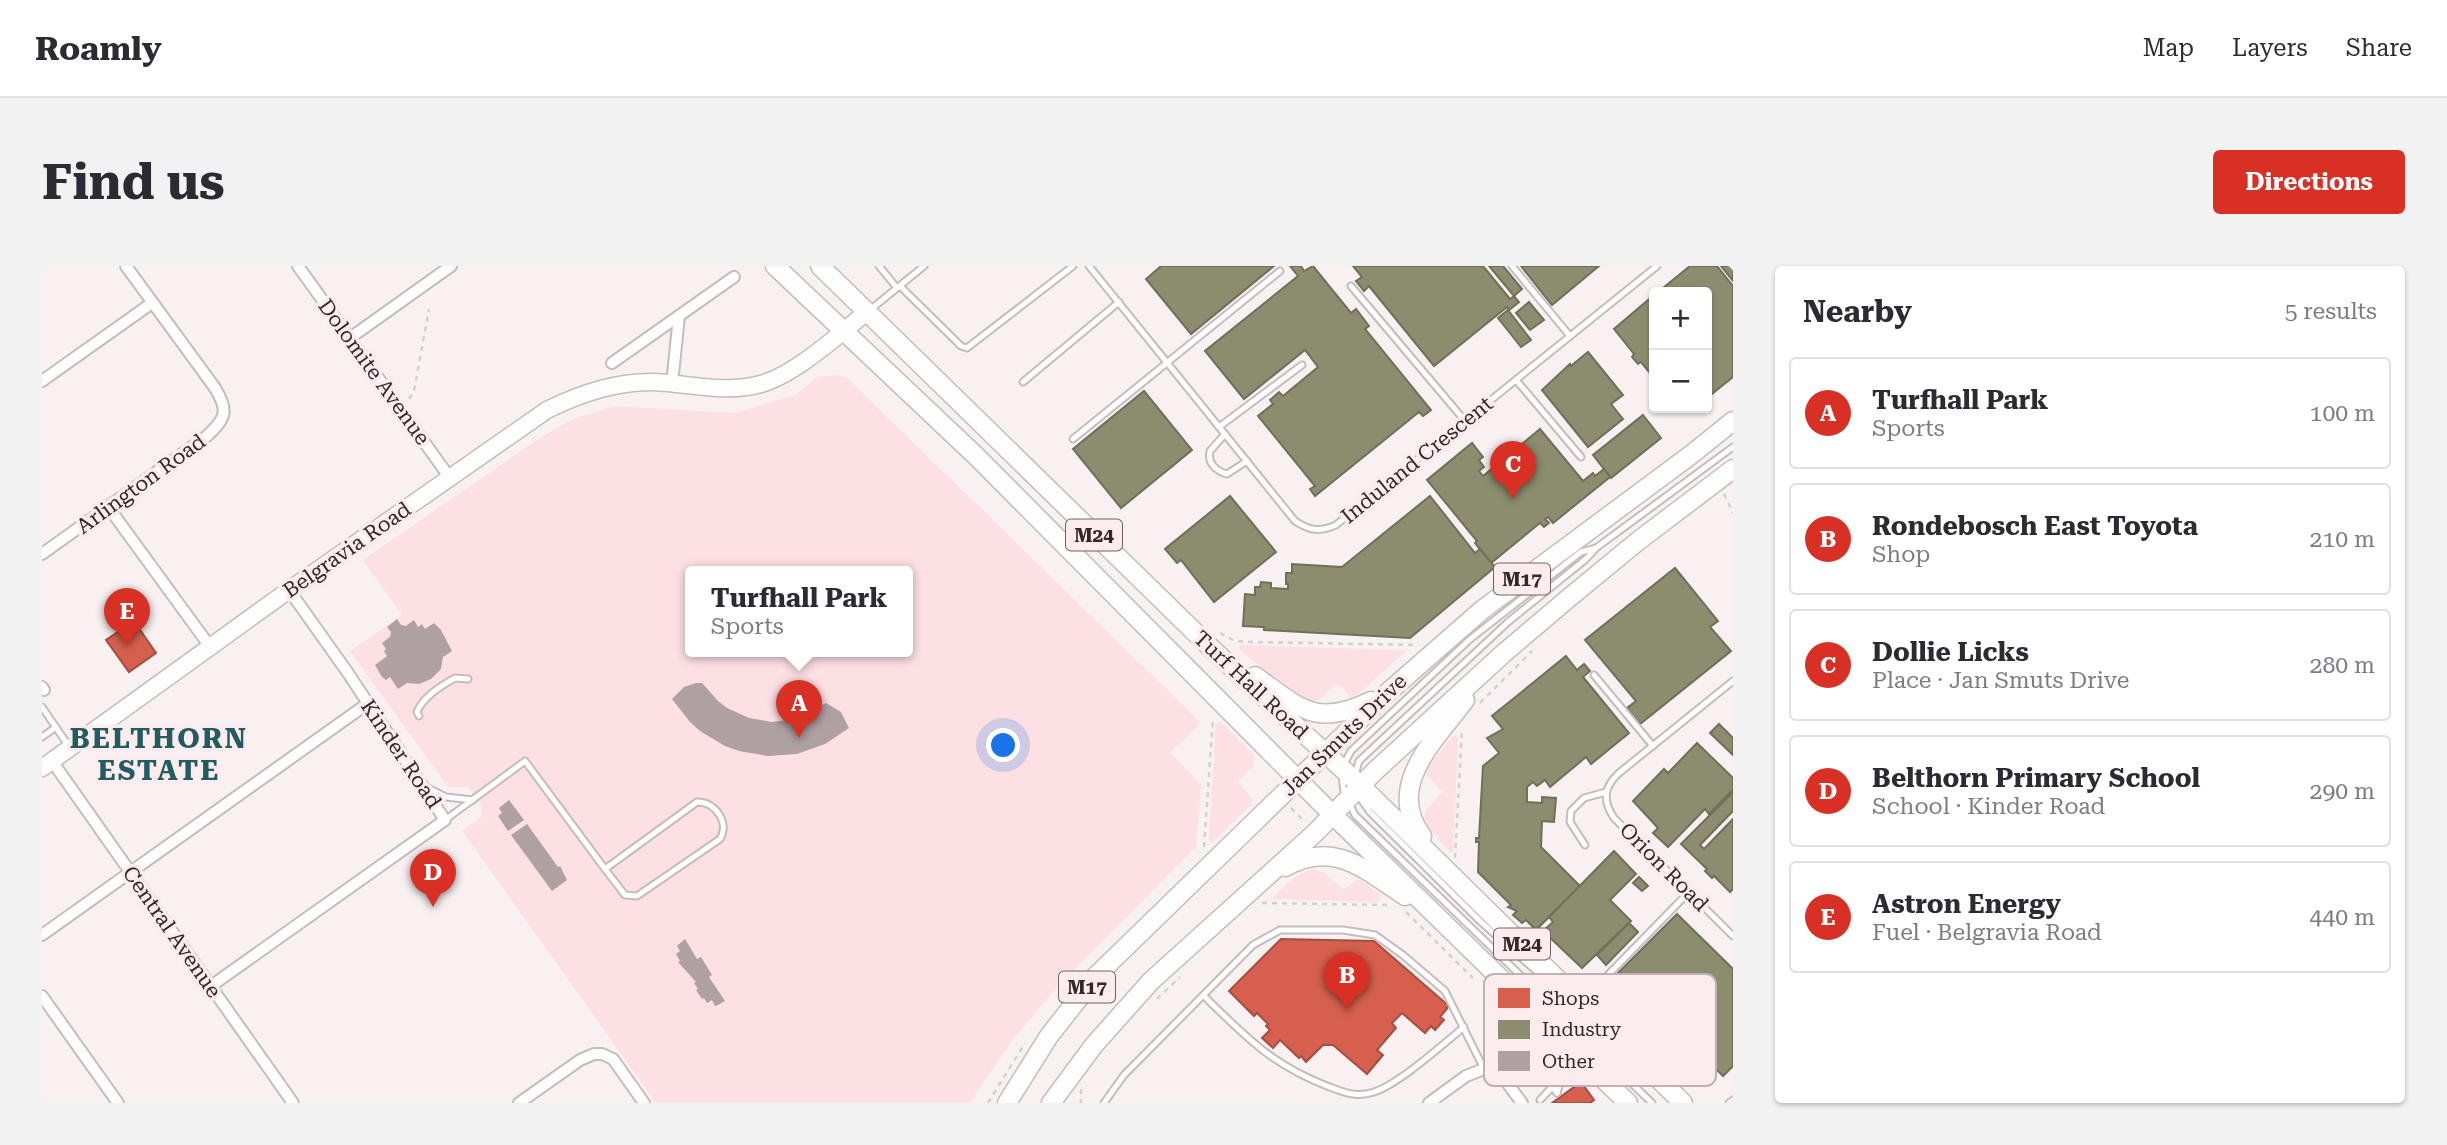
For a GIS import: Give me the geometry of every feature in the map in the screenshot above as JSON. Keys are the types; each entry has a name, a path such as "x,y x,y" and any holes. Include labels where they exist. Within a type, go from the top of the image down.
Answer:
{"main road":[{"name":"Turf Hall Road","path":"775,266 975,455 1333,815 1498,974"},
{"name":"Turf Hall Road","path":"820,266 1214,640 1325,753 1352,785 1456,872 1553,974"},
{"name":"Jan Smuts Drive","path":"1007,1103 1049,1036 1096,976 1386,694 1482,610 1733,421"},
{"name":"M17","path":"1051,1103 1094,1045 1151,981 1333,815 1352,785 1638,541 1733,469"},
{"path":"1214,640 1242,666 1296,706 1314,713 1343,713 1386,694"},
{"path":"1456,872 1412,823 1408,800 1410,780 1422,757 1493,663"},
{"path":"1270,875 1296,861 1322,856 1344,858 1443,921"},
{"name":"Turf Hall Road","path":"1612,1086 1628,1103"},
{"name":"Turf Hall Road","path":"1666,1086 1683,1103"}],"street":[{"name":"Arlington Road","path":"42,554 207,436 218,426 224,412 222,400 215,388 126,266"},
{"name":"Dolomite Avenue","path":"298,266 450,478"},
{"path":"350,338 438,270 451,266"},
{"path":"612,363 734,277"},
{"path":"42,381 152,303"},
{"name":"Belgravia Road","path":"47,765 531,420 573,397 622,384 672,384 724,390 762,384 794,368 867,312"},
{"path":"672,384 678,316"},
{"path":"109,508 211,648"},
{"name":"Kinder Road","path":"211,986 445,820 348,673 289,590"},
{"path":"42,934 367,704"},
{"name":"Central Avenue","path":"47,765 130,872 293,1103"},
{"path":"42,996 118,1103"},
{"path":"519,1103 580,1060 594,1054 602,1054 612,1059 644,1103"},
{"path":"1429,1103 1466,1076 1484,1069"},
{"path":"1509,1086 1522,1103"}],"lane":[{"path":"879,266 961,346 969,348 1073,266"},
{"path":"867,312 924,266"},
{"name":"Induland Crescent","path":"1089,266 1295,521 1313,530 1325,530 1336,525 1657,266"},
{"path":"1512,266 1570,336"},
{"path":"1073,439 1280,271"},
{"path":"1351,286 1465,421"},
{"path":"1023,382 1119,302"},
{"path":"1219,427 1302,365"},
{"path":"1516,380 1581,457"},
{"path":"1224,434 1210,451 1211,463 1227,474 1247,461"},
{"path":"1537,974 1370,812 1352,785 1355,771 1359,761 1535,599 1596,548 1733,447"},
{"path":"1518,974 1355,815 1351,751 1453,654 1581,552 1596,548"},
{"path":"1594,674 1653,746"},
{"path":"419,716 417,712 420,705 444,685 455,678 468,680"},
{"path":"1586,845 1570,821 1572,808 1584,798 1606,792 1615,777 1733,681"},
{"path":"42,707 70,748"},
{"path":"42,737 56,727"},
{"path":"445,820 525,761 605,869 625,895 637,896 720,839 723,823 714,807 706,802 697,802 605,869"},
{"path":"420,784 446,797 473,800"},
{"name":"Orion Road","path":"1606,792 1607,805 1614,818 1733,936"},
{"path":"1609,974 1689,892"},
{"path":"1104,1103 1124,1075 1253,945 1272,932 1280,930 1368,933 1403,955 1445,991 1484,1069"},
{"path":"1203,996 1259,1049 1309,1079 1350,1095 1373,1093 1384,1088 1464,1027"},
{"path":"1540,1102 1552,1087 1557,1093 1559,1086"},
{"path":"1634,1086 1651,1103"}],"path":[{"path":"406,401 412,397 414,391 429,309"},
{"path":"1716,501 1724,494 1733,513"},
{"path":"1214,640 1417,645"},
{"path":"1214,640 1236,649"},
{"path":"1476,707 1540,644"},
{"path":"1204,854 1214,710"},
{"path":"1456,728 1462,722 1456,872"},
{"path":"1289,806 1308,826"},
{"path":"1270,895 1261,903 1398,905"},
{"path":"1390,899 1473,978"},
{"path":"1149,1007 1188,970"},
{"path":"1081,1087 1081,1103"}],"shaded area":[{"path":"817,377 846,377 1201,723 1170,753 1201,785 1196,847 1059,985 1014,1038 969,1103 656,1103 462,831 482,817 480,803 468,787 448,787 350,651 402,615 363,560 540,438 575,418 615,406 735,413 796,395"},
{"path":"1240,645 1405,652 1355,697 1350,697 1343,688 1336,685 1314,701 1298,695 1275,679 1238,648"},
{"path":"1220,721 1255,757 1253,766 1238,782 1253,800 1211,843 1209,839 1216,724"},
{"path":"1453,736 1458,740 1451,853 1424,823 1426,810 1443,792 1424,772"},
{"path":"1312,869 1325,873 1343,890 1359,879 1381,895 1380,900 1272,899 1293,878"}],"building: Shops":[{"path":"134,621 156,653 129,672 106,640"},
{"path":"1281,939 1374,941 1449,1006 1440,1017 1444,1020 1435,1030 1431,1026 1425,1033 1402,1013 1392,1023 1396,1028 1377,1050 1383,1055 1367,1074 1333,1045 1323,1045 1306,1062 1280,1040 1273,1048 1262,1038 1270,1030 1266,1026 1268,1024 1257,1013 1254,1016 1229,991"},
{"path":"1575,1086 1584,1086 1594,1100 1590,1103 1552,1103"}],"building: Industry":[{"path":"1161,266 1274,266 1191,334 1146,279"},
{"path":"1290,266 1301,266 1304,271 1313,266 1351,313 1356,309 1369,326 1365,329 1431,410 1423,416 1419,412 1315,496 1310,489 1315,486 1258,416 1273,404 1270,400 1279,392 1283,396 1318,367 1305,350 1244,399 1205,351 1298,276"},
{"path":"1353,266 1483,266 1510,299 1514,296 1519,302 1509,310 1507,307 1434,366 1369,286 1364,291 1356,281 1362,277"},
{"path":"1489,266 1503,266 1522,289 1514,296"},
{"path":"1521,266 1599,266 1552,305"},
{"path":"1690,266 1717,266 1733,286 1733,377 1712,394 1712,287 1664,287"},
{"path":"1721,266 1733,266 1733,281"},
{"path":"1649,299 1649,372 1641,362 1638,364 1632,357 1634,354 1614,329"},
{"path":"1529,302 1544,320 1530,330 1516,313"},
{"path":"1508,310 1531,340 1521,347 1498,318"},
{"path":"1588,352 1623,395 1611,404 1623,419 1588,447 1542,390 1570,364 1571,366"},
{"path":"1144,391 1192,450 1121,508 1073,449"},
{"path":"1643,415 1661,438 1611,478 1593,455"},
{"path":"1540,429 1583,481 1604,469 1610,477 1553,523 1548,517 1545,519 1549,523 1544,527 1540,523 1491,563 1475,543 1477,541 1427,480 1472,443 1483,457 1479,460 1484,467 1479,471 1483,476"},
{"path":"1230,496 1276,552 1214,602 1181,560 1177,563 1165,549"},
{"path":"1430,496 1475,553 1480,549 1495,567 1410,638 1264,630 1264,627 1243,626 1245,594 1255,595 1255,587 1260,587 1261,582 1271,583 1271,588 1288,589 1286,573 1292,573 1292,564 1342,567"},
{"path":"1675,568 1718,621 1710,627 1731,651 1640,724 1627,708 1636,701 1585,640"},
{"path":"1566,656 1577,670 1584,664 1590,671 1583,677 1629,733 1591,764 1586,757 1550,787 1545,780 1537,786 1533,782 1527,787 1527,802 1542,803 1542,797 1556,798 1554,822 1542,821 1541,847 1580,886 1536,930 1526,920 1522,923 1513,915 1517,911 1508,907 1511,905 1478,872 1479,842 1476,842 1476,838 1479,838 1483,766 1499,753 1487,738 1503,729 1492,716"},
{"path":"1719,724 1733,738 1733,755 1710,733"},
{"path":"1697,743 1733,778 1733,790 1709,814 1705,809 1668,847 1653,833 1658,828 1633,801 1664,769 1668,773"},
{"path":"1733,792 1733,811 1700,845 1704,849 1733,819 1733,889 1730,892 1714,876 1712,878 1705,871 1707,869 1681,844"},
{"path":"1614,851 1636,874 1610,900 1631,921 1582,968 1543,931 1553,922 1549,917"},
{"path":"1639,877 1648,886 1642,891 1633,883"},
{"path":"1677,914 1733,969 1733,1066 1723,1076 1716,1071 1716,974 1617,974"},
{"path":"1629,923 1638,932 1606,965 1597,955"}],"building: Other":[{"path":"397,619 401,625 406,626 414,620 418,627 422,624 425,629 434,623 441,630 452,651 443,657 441,669 431,679 419,684 407,683 398,689 390,677 386,680 382,677 375,665 387,656 382,643 390,637 391,632 387,627"},
{"path":"702,683 727,708 749,718 772,722 795,719 826,703 841,712 849,728 825,744 797,754 768,756 739,751 700,731 672,699 684,687"},
{"path":"509,800 524,820 508,831 498,816 502,813 499,808"},
{"path":"527,824 558,867 560,866 567,880 552,891 511,835"},
{"path":"685,939 697,959 701,957 712,975 709,977 725,1001 718,1005 715,1006 712,1000 707,1003 702,999 696,990 696,982 678,962 680,961 676,954 680,951 677,946"}],"place":[{"name":"Dollie Licks","path":"1513,499"},
{"name":"Astron Energy","path":"127,646"},
{"name":"Turfhall Park","path":"799,738"},
{"name":"Belthorn Primary School","path":"433,907"},
{"name":"Rondebosch East Toyota","path":"1347,1010"}],"district":[{"name":"BELTHORN ESTATE","path":"159,754"}]}
